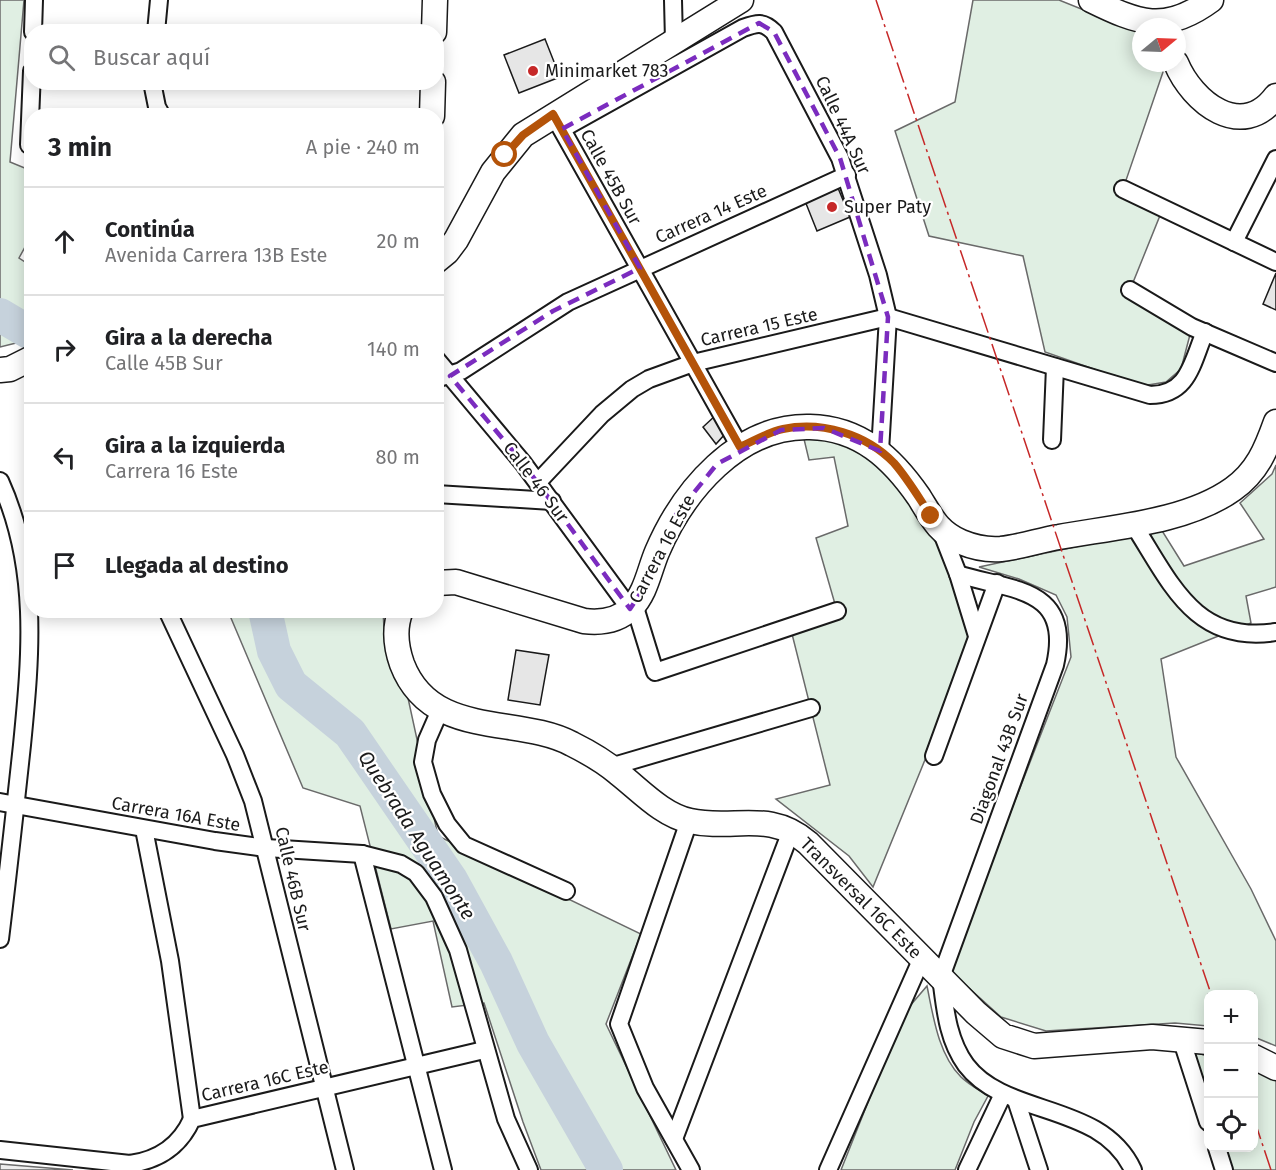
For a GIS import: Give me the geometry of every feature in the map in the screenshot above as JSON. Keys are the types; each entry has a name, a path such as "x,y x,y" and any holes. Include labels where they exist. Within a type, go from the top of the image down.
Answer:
{"street":[{"path":"33,24 34,0"},
{"path":"157,24 159,0"},
{"path":"434,24 435,0"},
{"path":"673,0 674,41"},
{"path":"444,248 456,240 493,172 523,135 557,122 674,41 741,0"},
{"path":"1091,0 1132,19"},
{"path":"1181,18 1211,0"},
{"name":"Calle 44A Sur","path":"557,122 743,28 759,22 767,25 774,32 846,175 878,275 888,317 880,451"},
{"path":"1180,72 1184,81 1204,104 1216,112 1233,116 1256,111 1276,96"},
{"path":"31,90 31,108"},
{"path":"154,90 158,108"},
{"path":"432,108 433,90"},
{"name":"Calle 45B Sur","path":"557,122 740,447"},
{"path":"1234,242 1276,159"},
{"name":"Carrera 14 Este","path":"444,377 473,364 553,311 640,268 846,175"},
{"path":"1123,189 1276,262"},
{"path":"1130,290 1205,332 1276,363"},
{"path":"888,317 1136,392 1164,395 1182,384 1205,332"},
{"name":"Carrera 15 Este","path":"538,482 602,414 632,389 671,370 888,317"},
{"path":"0,370 10,369 24,362"},
{"path":"1052,440 1056,367"},
{"name":"Calle 46 Sur","path":"444,378 538,482 632,606 655,672 837,611"},
{"path":"942,532 970,545 1002,549 1186,512 1220,498 1252,473 1267,449 1276,423"},
{"name":"Carrera 16 Este","path":"444,583 456,582 584,621 609,620 632,606 646,585 666,534 687,497 710,471 740,447 781,430 810,427 845,433 880,451 903,474 942,532"},
{"path":"0,481 11,505 24,554"},
{"path":"444,494 552,501"},
{"path":"1133,524 1183,601 1194,614 1225,630 1247,634 1276,632"},
{"path":"942,532 977,636"},
{"name":"Diagonal 43B Sur","path":"941,977 1055,665 1059,645 1056,626 1048,609 1038,599 1025,591 958,574"},
{"path":"934,756 997,583"},
{"path":"0,939 8,803 29,668 31,618"},
{"name":"Calle 46B Sur","path":"171,618 244,778 266,848 323,1088 345,1170"},
{"name":"Transversal 16C Este","path":"399,618 397,645 404,668 418,690 441,708 485,725 561,738 610,767 672,814 689,821 771,824 792,831 808,843 976,1013 1003,1036 1018,1043 1034,1046 1152,1037 1204,1041"},
{"path":"441,708 427,740 423,762 432,794 447,824 464,845 566,891"},
{"path":"610,767 811,708"},
{"name":"Carrera 16A Este","path":"8,803 144,829 266,848 362,854 401,864 416,873 434,897 458,950 484,1050"},
{"path":"689,821 619,1024 645,1088 691,1170"},
{"path":"144,829 170,962 192,1119"},
{"path":"674,1139 792,831"},
{"path":"362,854 443,1170"},
{"path":"828,1170 922,958"},
{"path":"941,977 948,1026 956,1048 967,1066 1009,1097 1052,1109 1102,1135 1127,1159 1132,1170"},
{"path":"1180,1038 1204,1108"},
{"path":"484,1050 506,1119 529,1170"},
{"name":"Carrera 16C Este","path":"0,1150 129,1167 163,1154 180,1139 192,1119 484,1050"},
{"path":"1258,1059 1276,1068"},
{"path":"967,1170 1009,1097"},
{"path":"1009,1097 1039,1170"},
{"path":"1218,1152 1224,1170"}],"highlighted area":[{"path":"759,23 774,32 840,158 888,317 880,451 824,428 781,430 717,464 675,516 646,585 630,609 523,463 450,376 553,311 640,268 562,129"}],"green space":[{"path":"0,0 24,0 10,162 24,168 24,249 19,258 24,261 24,341 0,347"},
{"path":"973,0 1059,0 1132,29 1132,72 1163,72 1123,189 1163,208 1130,290 1192,327 1181,369 1166,382 1142,386 1045,352 1023,256 929,236 895,131 955,102"},
{"path":"804,439 839,440 868,455 899,487 922,525 949,558 976,635 873,887 849,856 776,799 830,785 790,626 837,611 816,538 848,526 834,457 809,460"},
{"path":"1276,465 1276,587 1246,596 1251,623 1161,659 1176,757 1251,889 1276,941 1276,1046 1258,1039 1258,990 1204,990 1204,1026 1175,1023 1046,1031 1001,1017 949,970 1071,657 1067,617 1056,595 1019,579 979,567 1161,529 1184,566 1264,539 1240,503 1272,474"},
{"path":"231,618 383,618 385,645 408,698 438,836 641,934 606,1024 676,1170 541,1170 484,1003 452,1007 433,921 391,929 360,806 303,788"},
{"path":"927,986 938,1034 953,1068 970,1085 988,1096 974,1122 955,1170 841,1170 903,1014"},
{"path":"1193,1052 1204,1055 1204,1087"},
{"path":"1258,1071 1276,1078 1276,1170 1231,1170 1225,1152 1258,1152"}],"shaded area":[{"path":"0,1164 73,1170 0,1170"}],"building":[{"path":"545,39 560,77 519,93 504,55"},
{"path":"838,188 850,217 817,231 805,201"},
{"path":"1276,273 1276,310 1263,304"},
{"path":"716,415 725,434 716,444 703,427"},
{"path":"516,650 549,655 540,705 508,700"}],"waterway":[{"name":"Quebrada Aguamonte","path":"0,315 24,329"},
{"name":"Quebrada Aguamonte","path":"267,618 274,651 291,685 350,733 451,880 496,962 533,1043 606,1170"}],"power":[{"path":"876,0 1210,990"},
{"path":"1258,1131 1271,1170"}],"place":[{"name":"Minimarket 783","path":"533,71"},
{"name":"Super Paty","path":"832,207"}],"route":[{"path":"505,155 523,135 553,114 740,447 766,435 795,427 824,428 852,435 880,451 892,462 903,474 931,516"}]}
